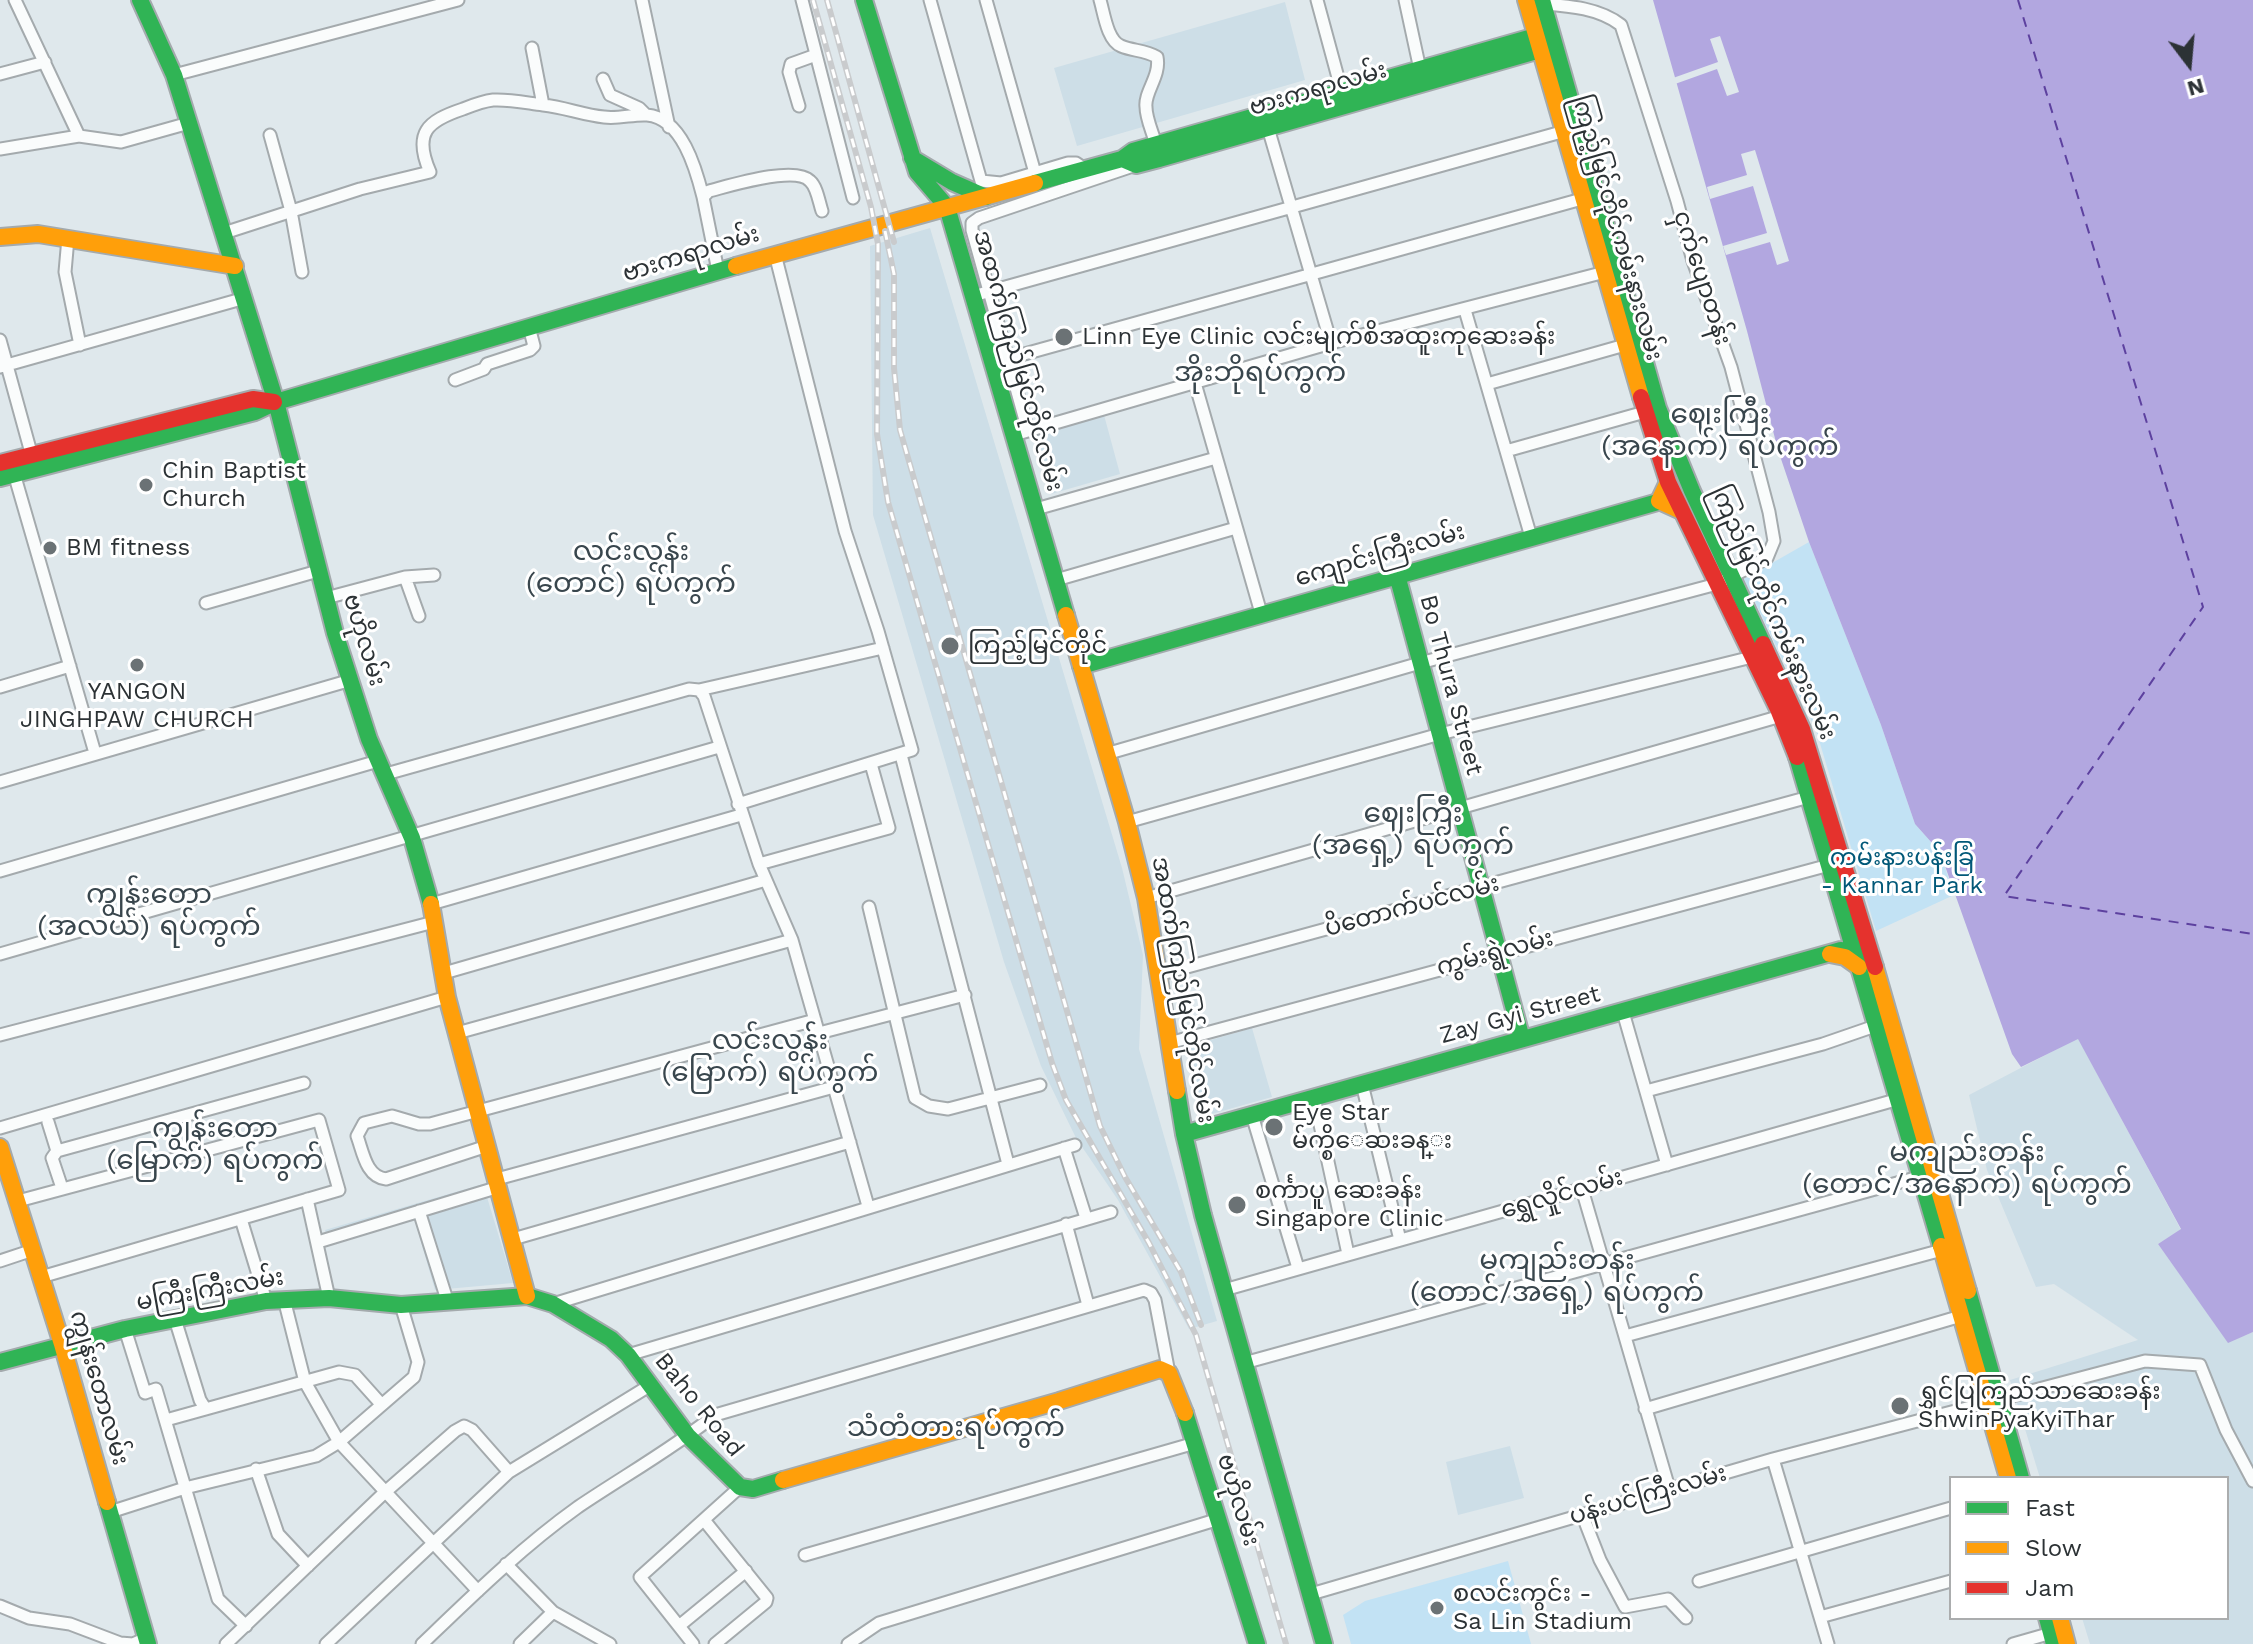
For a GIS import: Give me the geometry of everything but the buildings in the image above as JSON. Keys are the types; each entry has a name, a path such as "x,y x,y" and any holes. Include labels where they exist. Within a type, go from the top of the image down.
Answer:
{"main road":[{"name":"ဗဟိုလမ်း","path":"140,0 174,75 245,298 276,402 318,571 351,680 382,768 412,838 431,904 447,997 527,1296"},
{"path":"864,0 912,158 922,181 947,207"},
{"path":"1535,5 1528,32 1539,45"},
{"name":"ကြည်မြင်တိုင်ကမ်းနားလမ်း","path":"1535,5 1539,45 1590,197 1651,410 1692,491 1752,657 1788,714 1802,729 1831,864"},
{"name":"ဗားကရာလမ်း","path":"6,469 255,412 276,402 775,254 947,207 984,189 1129,162 1421,76 1539,45"},
{"name":"ကြည့်မြင်တိုင်ကမ်းနားလမ်း","path":"1539,45 1565,131 1590,197 1605,272 1625,345 1651,410 1671,498"},
{"name":"ဗားကရာလမ်း","path":"1129,162 1133,151 1267,121"},
{"path":"912,158 952,182 984,189"},
{"name":"အထက်ကြည်မြင်တိုင်လမ်း","path":"947,207 981,294 1021,433 1036,509 1127,822 1146,898 1184,1134 1203,1215 1324,1644"},
{"path":"0,237 38,234 235,266"},
{"name":"ကျောင်းကြီးလမ်း","path":"1081,666 1692,491"},
{"name":"ကြည်မြင်တိုင်ကမ်းနားလမ်း","path":"1671,498 1724,580 1788,714 1807,798 1856,939 1993,1402 2020,1476"},
{"name":"Bo Thura Street","path":"1397,575 1522,1039"},
{"path":"1831,953 1856,939"},
{"name":"ကြည်မြင်တိုင်ကမ်းနားလမ်း","path":"1856,939 1860,971 1899,1099 1928,1174"},
{"path":"1831,953 1845,957 1860,971"},
{"name":"Zay Gyi Street","path":"1184,1134 1831,953"},
{"name":"ကျွန်းတောလမ်း","path":"0,1147 62,1344 147,1641"},
{"path":"1928,1174 1942,1250 1963,1297 1961,1316 1993,1402"},
{"name":"Baho Road","path":"527,1296 553,1304 611,1339 628,1355 688,1436 728,1478 740,1487 753,1489 1160,1369 1169,1373"},
{"name":"မကြီးကြီးလမ်း","path":"0,1362 125,1329 266,1301 329,1298 401,1305 527,1296"},
{"name":"ဗဟိုလမ်း","path":"1169,1373 1195,1443 1257,1644"},
{"name":"ကြည်မြင်တိုင်ကမ်းနားလမ်း","path":"1993,1402 2008,1476"}],"street":[{"path":"15,0 79,136"},
{"path":"174,75 458,0"},
{"path":"642,0 669,127"},
{"path":"802,0 853,198"},
{"path":"930,0 984,189 1068,163 1076,163 1085,169"},
{"path":"986,0 1035,173"},
{"path":"1100,0 1112,39 1121,46 1144,49 1157,57 1153,86 1145,104 1156,145"},
{"path":"1317,0 1344,99"},
{"path":"1405,0 1421,76"},
{"name":"ငှက်ပျောတန်း","path":"1535,5 1567,3 1606,14 1621,25 1693,261 1731,367 1774,541 1767,558 1724,580"},
{"path":"532,48 543,105"},
{"path":"799,106 789,72 791,64 816,55"},
{"path":"0,74 45,62"},
{"path":"603,79 610,95 639,108 646,115"},
{"path":"224,233 360,189 430,172 421,144 438,117 494,100 543,105 619,119 646,115 658,118 686,146 695,165 718,271"},
{"path":"1267,121 1331,343"},
{"path":"0,149 79,136 121,142 189,123"},
{"path":"1129,162 975,220 972,230 981,294 1565,131"},
{"path":"270,135 291,211 302,272"},
{"path":"703,197 709,191 771,175 804,177 812,182 822,211"},
{"path":"1000,361 1590,197"},
{"path":"68,238 65,272 80,345"},
{"path":"775,254 845,531 883,648 970,1027 1008,1164"},
{"path":"1021,433 1331,343 1605,272"},
{"path":"4,366 245,298"},
{"path":"1465,310 1531,537"},
{"path":"455,380 484,369 487,364 530,350 534,346 529,327"},
{"path":"0,340 4,366 34,462"},
{"path":"1487,384 1625,345"},
{"path":"1195,383 1261,613"},
{"path":"1506,451 1651,410"},
{"path":"1036,509 1216,458"},
{"path":"6,469 95,753"},
{"path":"1056,580 1236,528"},
{"path":"206,603 318,571"},
{"path":"326,598 405,577 434,575"},
{"path":"405,577 419,616"},
{"path":"1106,754 1420,663 1724,580"},
{"path":"0,871 689,689 699,690 883,648"},
{"path":"1127,822 1440,734 1752,657"},
{"path":"0,687 70,666"},
{"path":"0,782 351,680"},
{"path":"699,690 704,696 759,864 792,940 868,1206"},
{"path":"1146,898 1788,714"},
{"path":"0,954 412,838 719,747"},
{"path":"431,904 739,809 907,752"},
{"path":"759,864 889,828 871,764"},
{"name":"ပိတောက်ပင်လမ်း","path":"1158,975 1807,798"},
{"name":"ကွမ်းရွဲလမ်း","path":"1169,1043 1831,864"},
{"path":"444,973 766,880"},
{"path":"869,907 915,1098 929,1106 948,1109 1040,1085"},
{"path":"0,1035 434,922"},
{"path":"457,1033 792,940"},
{"path":"819,1033 965,995"},
{"path":"0,1128 447,997"},
{"path":"1623,1012 1667,1165"},
{"path":"487,1146 386,1179 378,1178 369,1169 357,1136 364,1123 392,1116 430,1124 815,1020"},
{"path":"1646,1091 1823,1044 1878,1025"},
{"path":"62,1188 52,1158 57,1151 304,1083"},
{"path":"1362,1084 1400,1240"},
{"path":"318,1242 498,1183 834,1087"},
{"path":"1314,1097 1348,1254"},
{"name":"ရွှေလှိုင်လမ်း","path":"1224,1290 1899,1099"},
{"path":"1252,1115 1298,1268"},
{"path":"18,1201 317,1119 339,1190 41,1277"},
{"path":"48,1122 57,1151"},
{"path":"513,1239 850,1142"},
{"path":"553,1304 1070,1147 1086,1218"},
{"path":"1244,1363 1928,1174"},
{"path":"1582,1189 1669,1488"},
{"path":"307,1199 329,1298"},
{"path":"419,1211 448,1303"},
{"path":"628,1355 1111,1212"},
{"path":"241,1219 266,1301"},
{"path":"1066,1224 1088,1305"},
{"path":"0,1261 33,1250"},
{"path":"1625,1336 1942,1250"},
{"path":"422,1644 506,1564 577,1508 715,1415 1144,1290 1151,1293 1155,1300 1169,1373"},
{"path":"284,1299 305,1382 339,1442 478,1591"},
{"path":"110,1512 185,1488 316,1456 339,1442 414,1377 418,1370 401,1305"},
{"path":"1645,1409 1961,1316"},
{"path":"175,1319 205,1408"},
{"path":"125,1329 145,1393 156,1389 218,1599 246,1626"},
{"name":"ပန်းပင်ကြီးလမ်း","path":"1311,1594 1669,1488 2145,1361 2200,1365 2226,1430 2253,1481"},
{"path":"166,1420 339,1372 355,1375 381,1404"},
{"path":"326,1644 509,1472 649,1386"},
{"path":"226,1644 384,1493 455,1431 464,1426 472,1430 509,1472"},
{"path":"805,1555 1195,1443"},
{"path":"1773,1459 1828,1644"},
{"path":"256,1469 278,1534 308,1566"},
{"path":"693,1644 640,1577 740,1487"},
{"path":"1699,1581 1949,1509"},
{"path":"1582,1514 1618,1600 1625,1607 1668,1599 1686,1618"},
{"path":"848,1644 879,1623 1219,1519"},
{"path":"704,1520 765,1594 766,1602 715,1644"},
{"path":"506,1564 553,1612 610,1644"},
{"path":"679,1626 746,1571"},
{"path":"1820,1617 1949,1582"},
{"path":"0,1606 29,1618 70,1624 120,1643 147,1641"},
{"path":"520,1644 553,1612"},
{"path":"2013,1644 2057,1631"}],"shaded area":[{"path":"1653,0 2253,0 2253,1332 2228,1343 2158,1244 2181,1229 2078,1039 2021,1067 2012,1054 1940,852 1915,824 1881,725 1809,542 1778,450"},
{"path":"1285,2 1305,80 1077,146 1054,68"},
{"path":"930,228 1122,868 1143,955 1139,1049 1217,1321 1189,1329 1118,1200 1076,1138 1041,1066 1004,962 873,515 870,246"},
{"path":"1104,415 1120,474 1051,494 1034,436"},
{"path":"1252,1028 1272,1097 1201,1117 1190,1046"},
{"path":"2078,1038 2181,1230 2158,1244 2228,1342 2253,1332 2253,1644 2090,1644 2083,1620 2229,1620 2229,1476 2039,1476 2010,1380 2138,1340 2054,1284 2036,1287 1987,1170 1969,1095"},
{"path":"483,1184 513,1283 435,1290 414,1218 328,1241 325,1230"},
{"path":"1510,1446 1524,1498 1458,1515 1446,1462"}],"green space":[{"name":"ကမ်းနားပန်းခြံ - Kannar Park","path":"1809,542 1881,725 1915,824 1940,852 1954,895 1876,931 1816,730 1744,579"},
{"name":"စလင်းကွင်း - Sa Lin Stadium","path":"1508,1561 1531,1644 1351,1644 1343,1615 1365,1601"}],"pier":[{"path":"1720,36 1739,92 1727,96 1717,69 1675,84 1673,78 1718,62 1710,39"},
{"path":"1755,150 1789,261 1777,265 1770,242 1726,255 1723,246 1767,233 1753,186 1710,199 1707,187 1747,175 1741,154"}],"ferry route":[{"path":"2018,0 2203,607 2004,896 2253,934"}],"railway":[{"path":"813,0 871,207 878,244 877,434 888,502 1052,1063 1066,1100 1149,1243 1196,1335 1286,1644"},
{"path":"827,0 894,242"},
{"path":"885,231 894,274 894,368 900,430 1100,1126 1125,1177 1181,1272 1201,1325"}],"traffic: fast":[{"path":"140,0 174,75 276,402 335,633 369,739 412,838 431,904"},
{"path":"864,0 917,172 947,207 1066,615"},
{"path":"1542,0 1658,408 1692,491 1763,644"},
{"path":"1035,183 1122,159 1133,151 1550,32"},
{"path":"1122,159 1136,165 1159,159 1547,48"},
{"path":"912,158 952,182 986,197"},
{"path":"0,478 255,412 276,402 736,266"},
{"path":"1081,666 1672,498"},
{"path":"1397,575 1522,1039"},
{"path":"1797,757 1941,1246"},
{"path":"1184,1134 1841,950"},
{"path":"1177,1091 1203,1215 1324,1644"},
{"path":"1968,1291 2020,1476"},
{"path":"0,1362 125,1329 266,1301 329,1298 401,1305 527,1296 553,1304 611,1339 628,1355 688,1436 740,1487 753,1489 783,1480"},
{"path":"1185,1413 1257,1644"},
{"path":"107,1502 148,1644"},
{"path":"2048,1620 2054,1644"}],"traffic: slow":[{"path":"1526,0 1641,397"},
{"path":"736,266 1035,183"},
{"path":"0,237 38,234 235,266"},
{"path":"1668,482 1659,501 1681,511"},
{"path":"1066,615 1146,898 1177,1091"},
{"path":"431,904 447,997 527,1296"},
{"path":"1830,954 1845,957 1859,967"},
{"path":"1875,967 1968,1291"},
{"path":"0,1147 62,1344 107,1502"},
{"path":"1941,1246 2007,1476"},
{"path":"783,1480 1160,1369 1169,1373 1185,1413"},
{"path":"2061,1620 2067,1644"}],"traffic: jam":[{"path":"1641,397 1668,482 1778,709 1797,757"},
{"path":"0,463 253,399 274,402"},
{"path":"1763,644 1802,729 1875,967"}],"place":[{"name":"Linn Eye Clinic လင်းမျက်စိအထူးကုဆေးခန်း","path":"1064,337"},
{"name":"Chin Baptist Church","path":"146,485"},
{"name":"BM fitness","path":"50,548"},
{"name":"ကြည့်မြင်တိုင်","path":"950,646"},
{"name":"YANGON JINGHPAW CHURCH","path":"137,665"},
{"name":"Eye Star မ်က္စိေဆးခန္း","path":"1274,1127"},
{"name":"စင်္ကာပူ ဆေးခန်း Singapore Clinic","path":"1237,1205"},
{"name":"ရွှင်ပြကြည်သာဆေးခန်း ShwinPyaKyiThar","path":"1900,1406"},
{"name":"စလင်းကွင်း - Sa Lin Stadium","path":"1437,1608"}],"district":[{"name":"အိုးဘိုရပ်ကွက်","path":"1260,373"},
{"name":"ဈေးကြီး (အနောက်) ရပ်ကွက်","path":"1720,431"},
{"name":"လင်းလွန်း (တောင်) ရပ်ကွက်","path":"631,568"},
{"name":"ဈေးကြီး (အရှေ့) ရပ်ကွက်","path":"1413,830"},
{"name":"ကျွန်းတော (အလယ်) ရပ်ကွက်","path":"149,911"},
{"name":"လင်းလွန်း (မြောက်) ရပ်ကွက်","path":"770,1057"},
{"name":"ကျွန်းတော (မြောက်) ရပ်ကွက်","path":"215,1145"},
{"name":"မကျည်းတန်း (တောင်/အနောက်) ရပ်ကွက်","path":"1967,1169"},
{"name":"မကျည်းတန်း (တောင်/အရှေ့) ရပ်ကွက်","path":"1557,1277"},
{"name":"သံတံတားရပ်ကွက်","path":"956,1428"}]}
